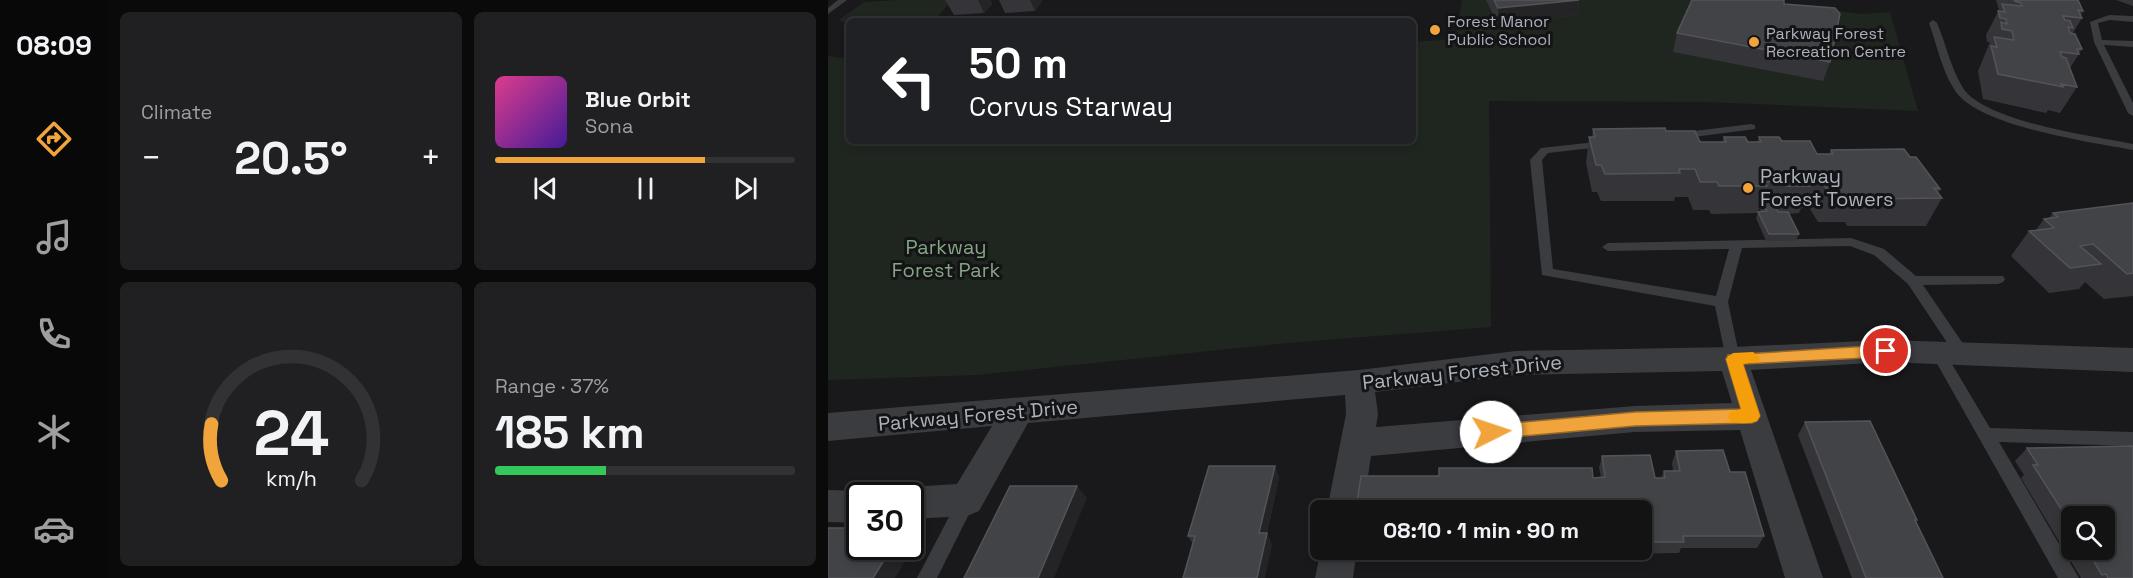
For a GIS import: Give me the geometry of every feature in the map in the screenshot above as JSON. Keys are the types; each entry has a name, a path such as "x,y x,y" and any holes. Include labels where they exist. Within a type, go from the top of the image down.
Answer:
{"street":[{"name":"Parkway Forest Drive","path":"828,427 1359,382 1516,363 1733,359 1886,351 2129,365"},
{"path":"1733,359 1804,578"},
{"path":"1346,500 1362,414 1359,382"},
{"path":"924,502 967,500 1018,412"},
{"path":"1355,443 1635,419 1752,416"},
{"path":"828,506 846,507"},
{"path":"1334,578 1337,560"}],"lane":[{"path":"828,12 843,0"},
{"path":"2133,19 2109,18 2094,22 2098,42 2133,113"},
{"path":"1933,23 1961,93 1982,111 2034,126 2133,147"},
{"path":"2098,42 2133,45"},
{"path":"2116,79 2133,85"},
{"path":"1670,136 1751,128"},
{"path":"1623,142 1545,150 1536,160 1547,272 1721,302"},
{"path":"1608,247 1851,242 1879,252 1913,281 1950,354 1986,435 2069,578"},
{"path":"1733,359 1721,302 1737,244"},
{"path":"1913,281 1998,279"},
{"path":"1986,435 2133,439"},
{"path":"927,578 967,500"}],"green space":[{"path":"952,0 937,18 846,18 846,24 839,20 864,2"},
{"name":"Parkway Forest Park","path":"1462,0 1757,0 1861,14 1890,12 1918,111 1708,102 1489,101 1491,327 1287,343 976,375 828,380 828,56 846,59 846,144 1416,144 1416,42 1456,39"}],"building":[{"path":"1494,0 1579,0 1498,8"},
{"name":"Parkway Forest Recreation Centre","path":"1692,0 1784,0 1784,4 1835,8 1840,14 1830,62 1677,33"},
{"path":"2014,0 2078,0 2083,11 2078,10 2082,18 2063,16 2065,20 2070,21 2073,28 2068,27 2070,33 2075,34 2082,49 2077,49 2079,54 2060,52 2062,57 2066,58 2077,87 2061,84 2063,87 1998,74 1991,46 1997,47 1994,37 2014,40 2012,31 2002,29 2001,22 2007,24 2006,19 2000,18 1998,11 2005,12 2002,4 2022,6"},
{"path":"1665,128 1666,131 1695,131 1700,142 1726,142 1724,137 1745,137 1748,142 1761,142 1759,137 1779,137 1782,141 1810,141 1817,154 1833,154 1831,150 1904,149 1910,157 1916,157 1940,189 1934,188 1942,198 1860,199 1858,195 1830,195 1822,181 1807,181 1810,186 1786,186 1784,182 1765,182 1767,186 1719,186 1717,182 1700,182 1695,169 1679,169 1680,173 1605,174 1601,165 1596,165 1589,137 1595,137 1593,129"},
{"path":"1762,202 1774,202 1778,212 1788,212 1799,234 1769,234 1758,212 1767,211"},
{"path":"2133,203 2133,273 2127,274 2093,244 2080,246 2101,264 2070,268 2029,231 2054,228 2044,219 2058,217 2053,213"},
{"path":"1870,421 1943,578 1866,578 1805,422"},
{"path":"2133,446 2133,578 2108,578 2106,574 2102,575 2093,560 2115,560 2115,506 2061,506 2061,509 2033,465 2038,465 2027,448"},
{"path":"1723,450 1730,472 1745,472 1764,536 1683,536 1684,542 1652,542 1652,500 1357,500 1361,476 1439,476 1439,468 1592,468 1593,478 1605,477 1602,456 1650,455 1655,478 1665,478 1664,471 1680,471 1676,451"},
{"path":"1209,466 1275,466 1259,533 1267,533 1257,578 1183,578 1195,536 1188,536"},
{"path":"1010,486 1077,486 1038,578 964,578"},
{"path":"828,528 846,528 846,560 884,560 873,578 828,578"}],"slow traffic":[{"path":"1736,416 1752,416 1733,359 1753,358"}],"place":[{"name":"Forest Manor Public School","path":"1435,30"},
{"name":"Parkway Forest Recreation Centre","path":"1754,42"},
{"name":"Parkway Forest Towers","path":"1748,188"}],"route":[{"path":"1491,432 1635,419 1752,416 1733,359 1886,351"}]}
